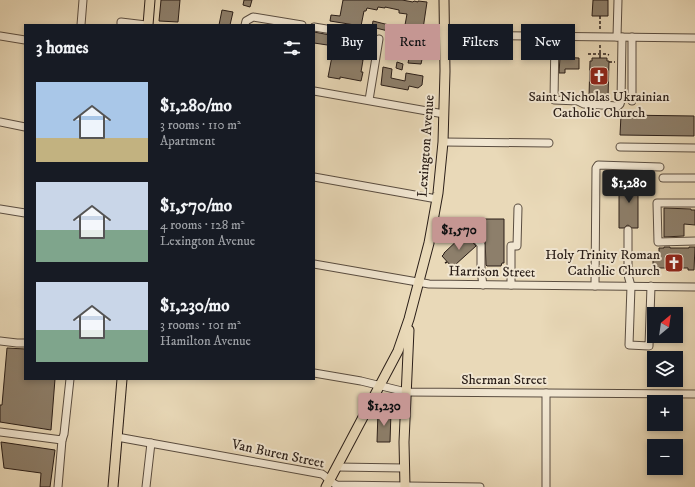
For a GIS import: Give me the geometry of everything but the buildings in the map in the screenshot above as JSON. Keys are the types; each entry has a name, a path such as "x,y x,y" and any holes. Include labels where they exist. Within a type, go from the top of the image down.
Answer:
{"main road":[{"path":"147,24 150,0"},
{"name":"Lexington Avenue","path":"328,484 398,351 409,319 429,243 437,199 443,142 445,71 444,0"},
{"path":"404,487 409,319"},
{"path":"113,487 122,380"}],"street":[{"path":"81,24 83,0"},
{"path":"554,60 554,100 578,101 584,104 618,106 621,101 618,0"},
{"path":"245,24 246,21 253,17 296,24"},
{"path":"121,24 121,22 138,24"},
{"path":"315,27 327,29"},
{"path":"444,35 521,36"},
{"path":"0,36 24,40"},
{"path":"575,36 695,38"},
{"path":"632,37 632,101"},
{"path":"369,100 379,39"},
{"path":"315,91 444,114"},
{"path":"0,122 24,127"},
{"path":"443,142 549,143"},
{"path":"620,147 695,148"},
{"path":"595,286 596,168 598,165 660,167"},
{"path":"315,177 437,199"},
{"path":"663,178 695,178"},
{"path":"695,204 658,203 658,242 695,241"},
{"path":"511,285 511,246 517,246 518,208"},
{"path":"0,209 24,213"},
{"path":"628,230 628,275 631,286 629,345 649,346 651,286"},
{"path":"431,231 470,231 481,244 481,271 483,285"},
{"name":"Harrison Street","path":"315,264 429,284 695,287"},
{"path":"0,341 24,343"},
{"name":"Sherman Street","path":"315,373 406,392 695,394"},
{"path":"0,432 58,439 64,434 70,380"},
{"path":"546,393 546,487"},
{"name":"Van Buren Street","path":"117,437 322,474 328,484 337,486 480,487"},
{"path":"58,439 58,487"},
{"path":"146,487 151,443"},
{"path":"336,467 404,468"}],"path":[{"path":"600,16 600,29"},
{"path":"600,42 600,58"},
{"path":"588,54 609,55"}],"place":[{"name":"Saint Nicholas Ukrainian Catholic Church","path":"599,76"},
{"name":"Holy Trinity Roman Catholic Church","path":"674,263"}]}
